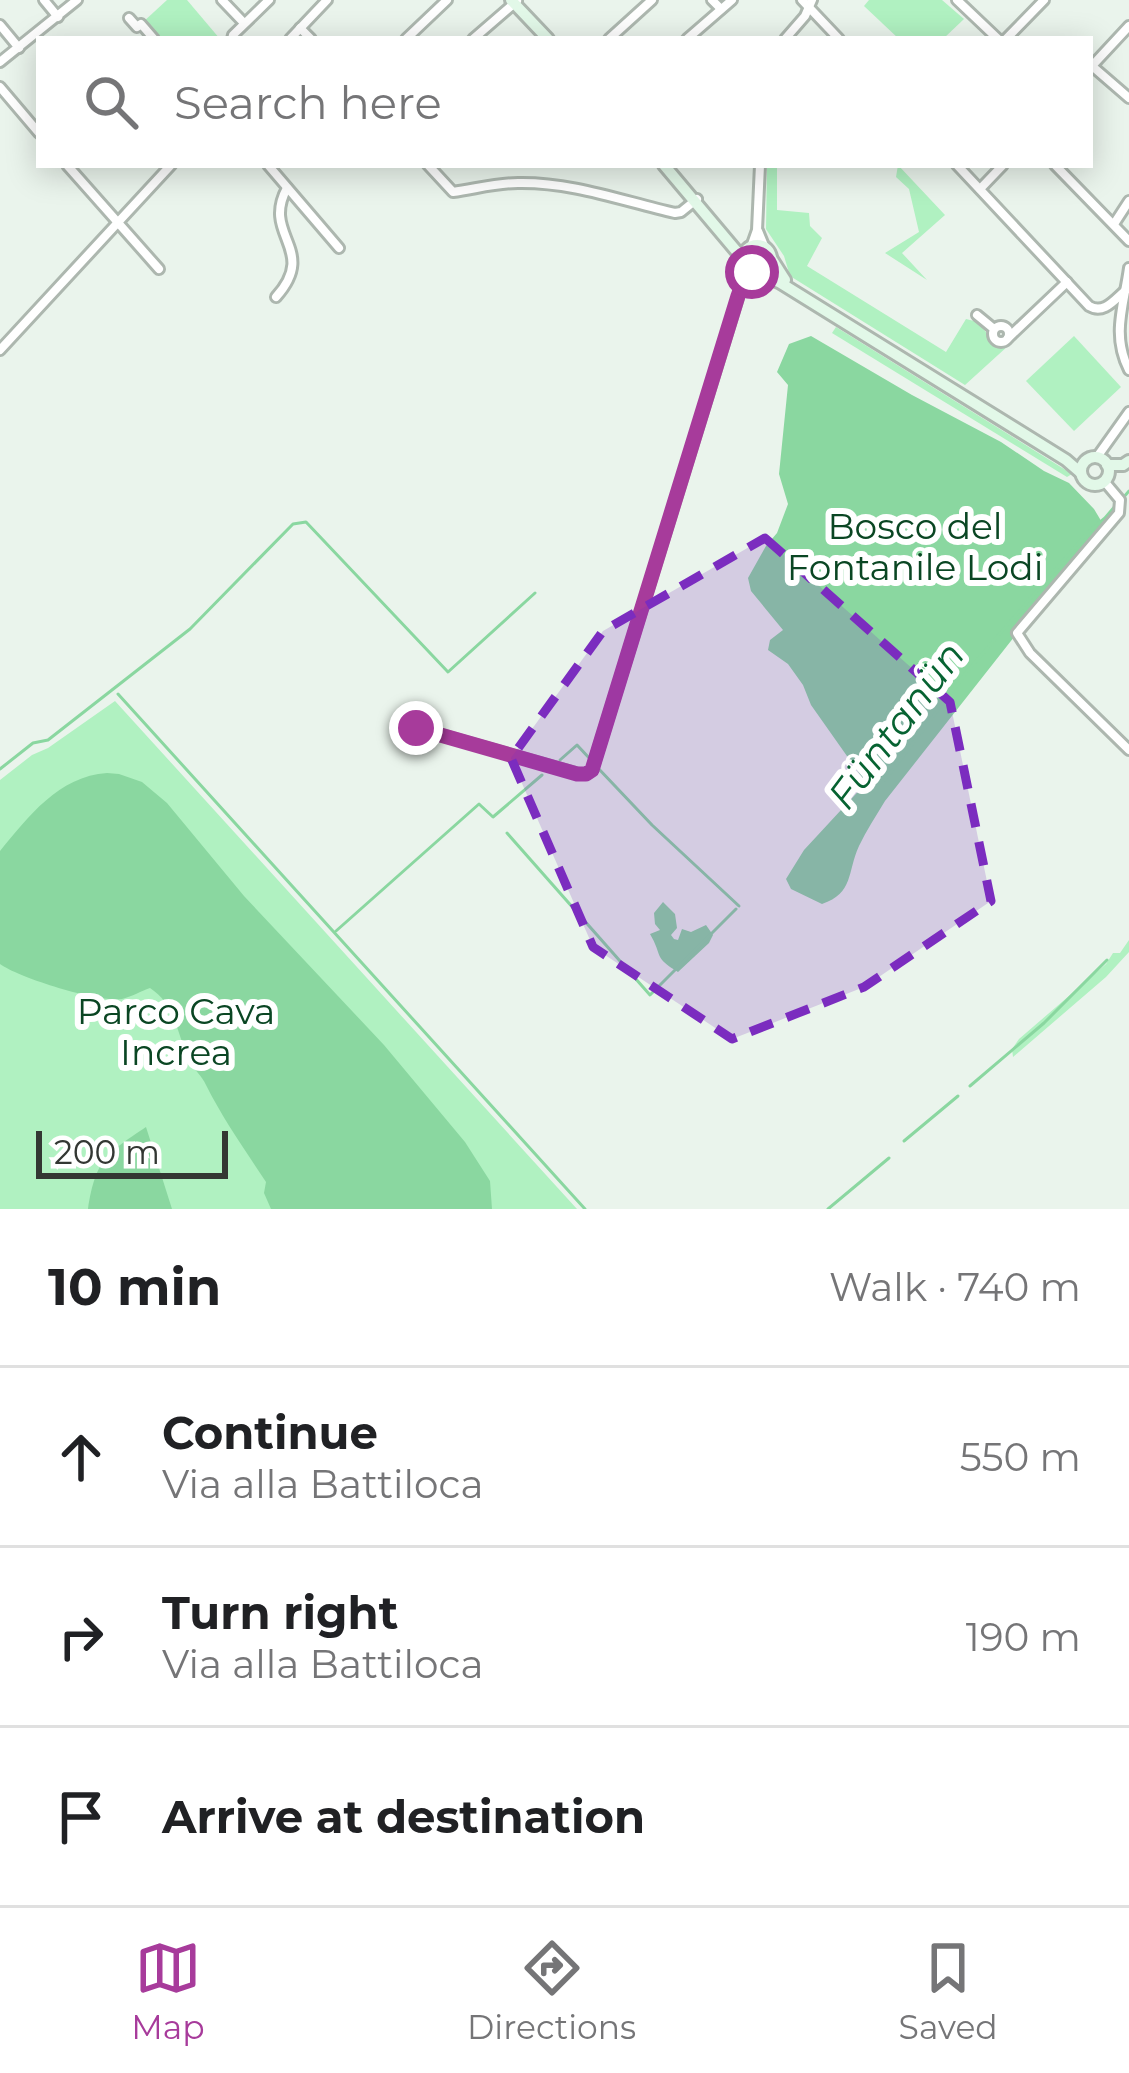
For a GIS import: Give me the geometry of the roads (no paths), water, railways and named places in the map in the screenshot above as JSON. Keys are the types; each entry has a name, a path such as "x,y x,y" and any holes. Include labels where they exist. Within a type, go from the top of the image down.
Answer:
{"street":[{"path":"44,0 58,17"},
{"path":"0,62 77,0"},
{"path":"223,0 244,23"},
{"path":"233,36 269,0"},
{"path":"293,36 327,0"},
{"path":"409,36 447,0"},
{"path":"612,36 652,0"},
{"path":"712,0 721,9"},
{"path":"690,36 732,0"},
{"path":"957,0 999,36"},
{"path":"1005,36 1044,0"},
{"path":"475,36 515,1 548,36"},
{"path":"787,36 808,3 836,36"},
{"path":"129,18 151,36"},
{"path":"0,25 19,48"},
{"path":"1093,65 1129,26"},
{"path":"300,28 308,36"},
{"path":"1093,69 1129,98"},
{"path":"0,87 36,129"},
{"path":"70,168 159,269"},
{"path":"0,350 168,168"},
{"path":"270,168 339,248"},
{"path":"430,168 457,192 495,184 558,185 672,213 697,199"},
{"path":"669,168 779,282 1066,460 1088,484 1096,485 1129,412"},
{"path":"416,728 577,774 592,770 742,285 755,259 760,168"},
{"path":"960,168 1089,306 1106,307 1126,290"},
{"path":"980,189 1001,168"},
{"path":"1057,168 1129,241"},
{"path":"276,297 294,266 279,217 287,188"},
{"path":"1114,224 1129,201"},
{"path":"755,259 1068,456 1100,468 1120,502 1118,515 1017,633 1030,653 1129,750"},
{"path":"1129,268 1118,339 1129,370"},
{"path":"977,315 1002,342 1067,282"},
{"path":"1081,473 1129,464"}],"waterway":[{"path":"1123,498 1129,491"},
{"name":"Füntanün","path":"885,780 965,674 1116,505"},
{"path":"0,769 33,743 48,740 190,629 293,524 306,522 448,672 535,593"},
{"path":"118,694 585,1209"},
{"path":"560,760 577,745 591,760"},
{"path":"597,767 739,906"},
{"path":"336,931 479,804 493,817 542,775"},
{"path":"507,833 650,995 736,909"},
{"path":"970,1086 1044,1023 1107,960"},
{"path":"904,1141 958,1096"},
{"path":"828,1209 889,1158"}],"park label":[{"name":"Bosco del Fontanile Lodi","path":"915,546"},
{"name":"Parco Cava Increa","path":"176,1032"}]}
